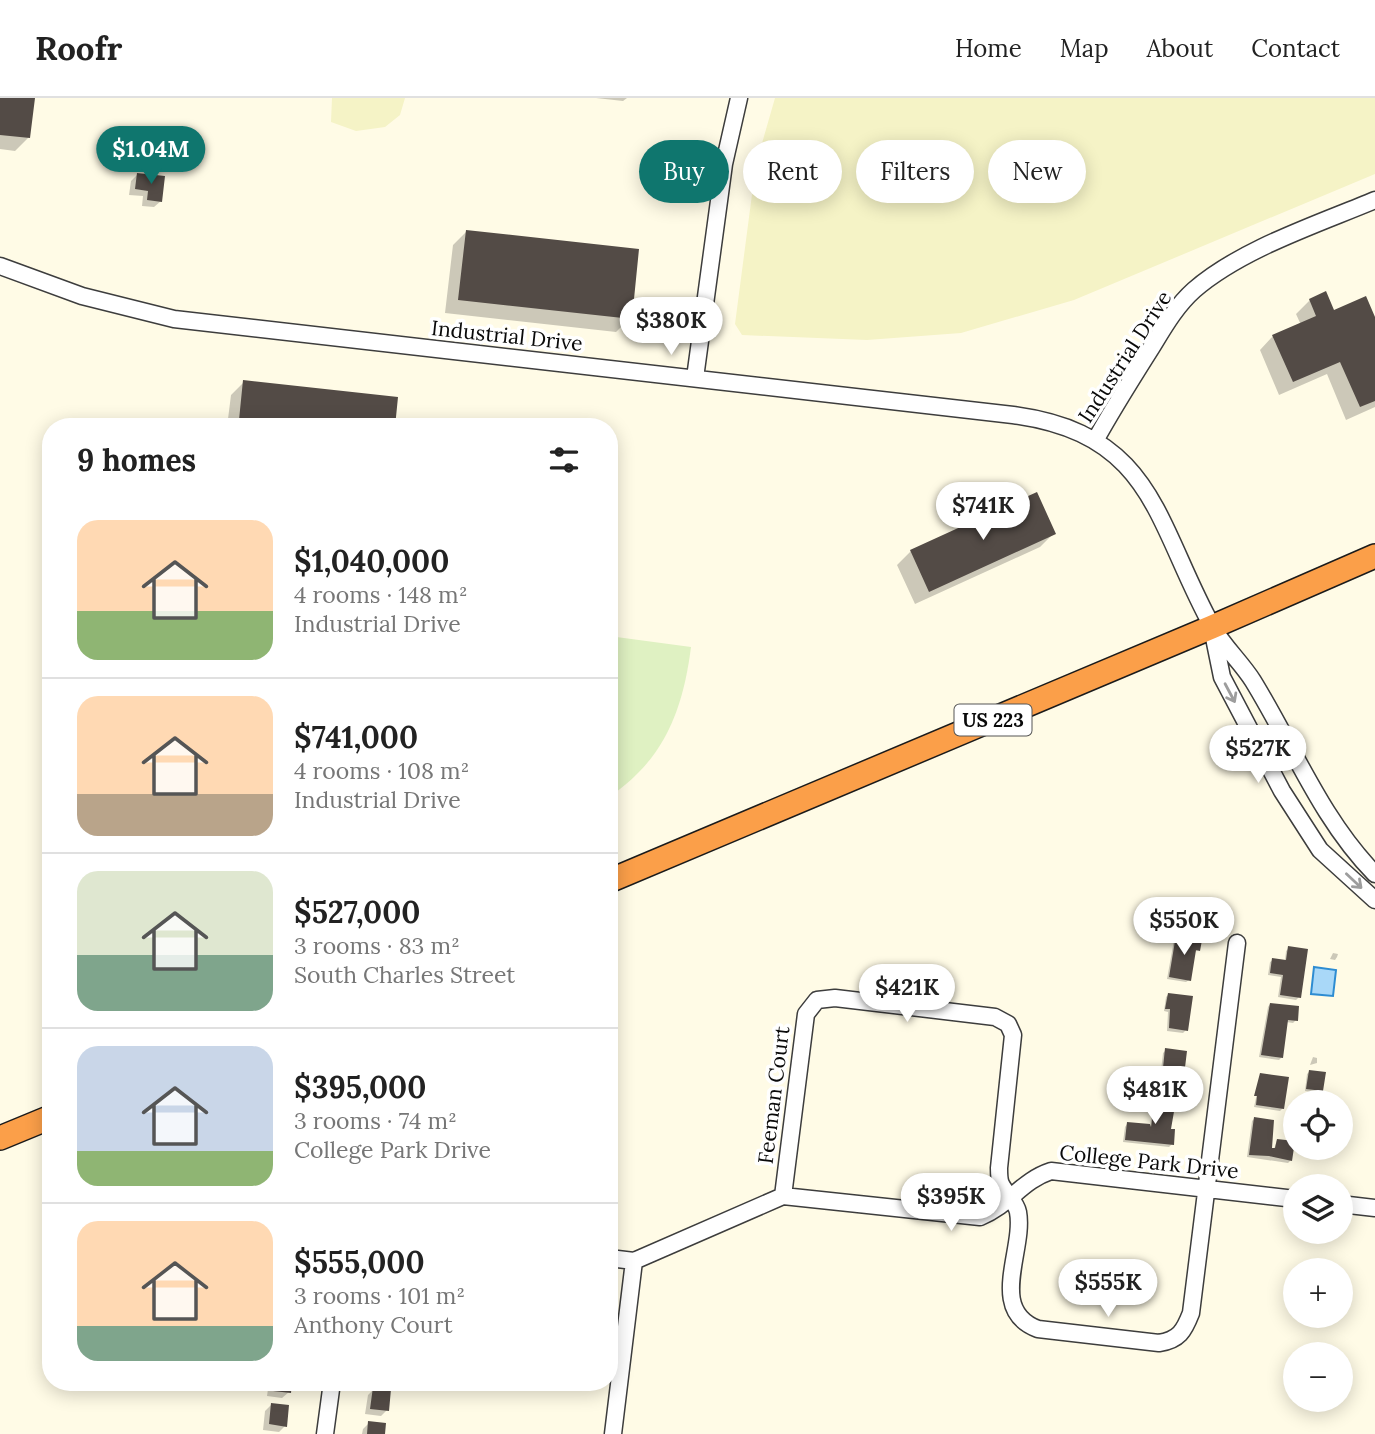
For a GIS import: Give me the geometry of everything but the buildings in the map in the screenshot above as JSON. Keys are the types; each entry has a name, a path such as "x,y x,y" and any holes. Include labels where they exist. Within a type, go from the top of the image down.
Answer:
{"highway":[{"name":"US 223","path":"618,877 1212,627 1375,555"},
{"path":"0,1138 42,1121"}],"street":[{"path":"695,378 724,163 739,98"},
{"name":"Industrial Drive","path":"1096,442 1129,381 1170,317 1193,290 1254,252 1375,200"},
{"name":"Industrial Drive","path":"0,266 82,296 174,319 1047,419 1072,428 1116,455 1152,498 1212,627"},
{"path":"1212,627 1252,680 1335,827 1375,874"},
{"path":"1212,627 1222,677 1282,791 1320,850 1375,900"},
{"path":"1011,1199 1017,1210 1018,1222 1011,1290 1013,1306 1027,1325 1038,1329 1159,1343 1180,1336 1191,1313 1237,943"},
{"name":"Feeman Court","path":"783,1196 806,1014 817,1000 835,998 977,1014 995,1017 1008,1024 1013,1035 1013,1051 999,1168 1001,1183 1011,1199"},
{"name":"College Park Drive","path":"634,1261 783,1196 981,1217 999,1209 1037,1175 1051,1171 1283,1198"},
{"path":"1353,1205 1375,1208"},
{"path":"613,1434 634,1261 618,1259"},
{"path":"325,1434 330,1391"}],"shaded area":[{"path":"332,98 405,98 400,115 385,127 356,131 331,122"},
{"path":"775,98 1375,98 1375,174 1074,300 961,333 867,340 742,335 735,324 751,203 842,203 842,140 763,140"}],"green space":[{"path":"618,637 691,647 683,692 668,732 644,767 618,790"}],"water":[{"path":"1314,967 1336,970 1333,996 1311,994"}]}
